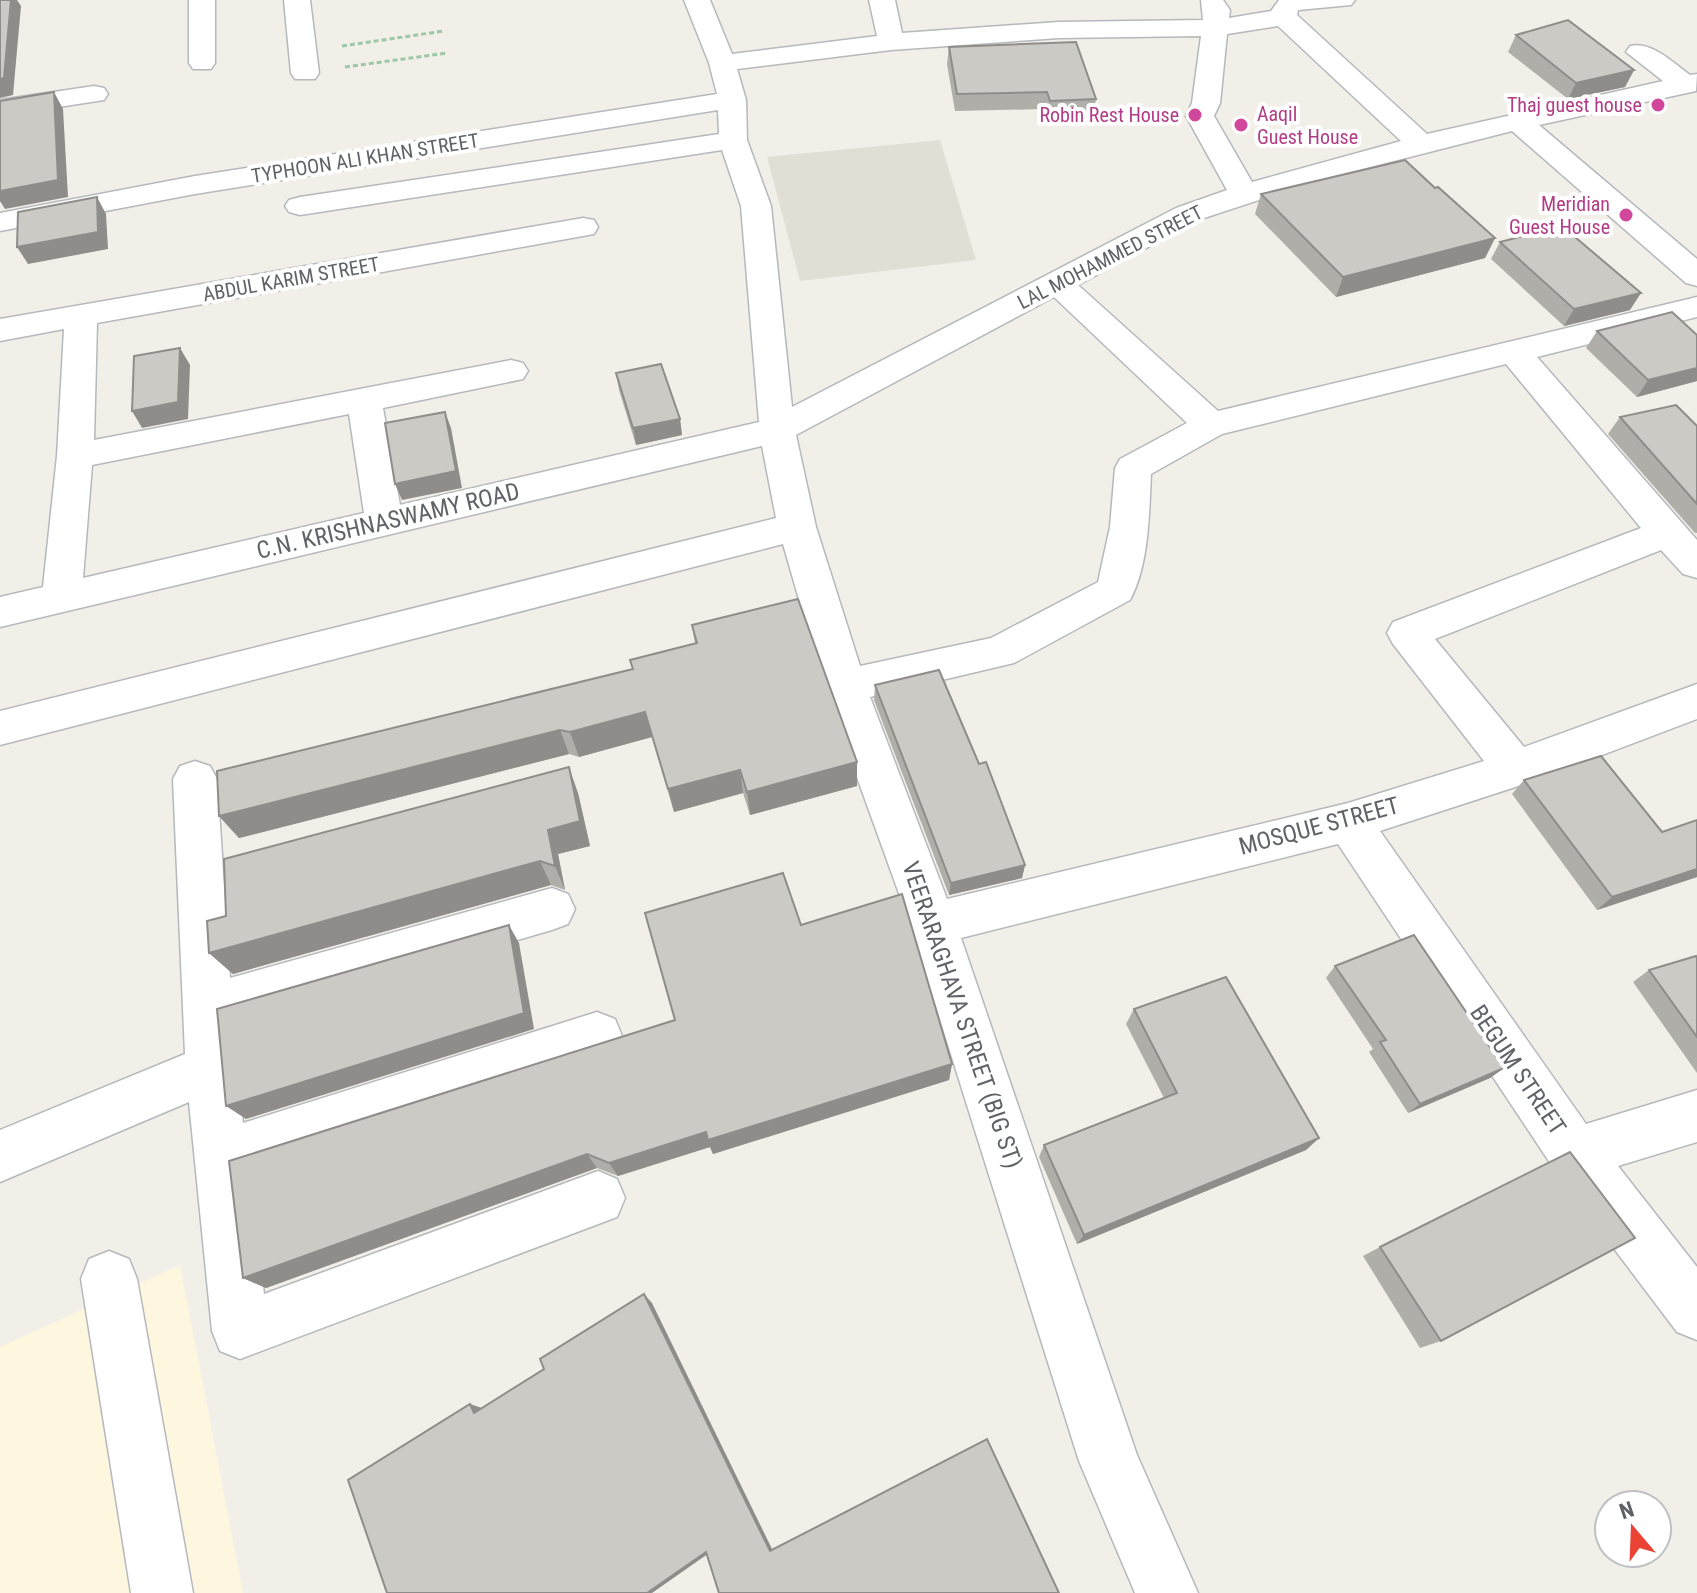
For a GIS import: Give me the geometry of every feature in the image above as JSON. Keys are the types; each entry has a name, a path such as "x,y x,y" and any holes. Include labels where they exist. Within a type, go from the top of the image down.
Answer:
{"street":[{"path":"202,0 202,63"},
{"path":"297,0 304,62"},
{"name":"VEERARAGHAVA STREET (BIG ST)","path":"697,0 722,63 732,100 733,140 756,206 777,430 797,527 845,686 933,924 1109,1461 1167,1593"},
{"path":"882,0 891,42"},
{"path":"1210,0 1217,10 1206,103 1200,116 1244,193"},
{"path":"1342,0 1287,5 1282,12 1420,143"},
{"path":"722,63 891,42 1059,30 1213,28 1284,17"},
{"path":"1639,52 1691,83"},
{"name":"LAL MOHAMMED STREET","path":"777,430 1187,214 1244,193 1420,143 1691,83"},
{"path":"0,108 94,94"},
{"name":"TYPHOON ALI KHAN STREET","path":"0,222 195,185 732,100"},
{"path":"1519,122 1697,276"},
{"path":"300,206 733,140"},
{"name":"ABDUL KARIM STREET","path":"0,330 583,227"},
{"path":"1058,284 1211,425"},
{"path":"845,686 1000,652 1116,590 1129,527 1133,468 1211,425 1697,307"},
{"path":"61,599 75,456 81,316"},
{"path":"1515,353 1667,533 1697,564"},
{"path":"75,456 511,371"},
{"path":"364,400 384,522"},
{"name":"C.N. KRISHNASWAMY ROAD","path":"0,612 777,430"},
{"path":"0,728 797,527"},
{"path":"1516,769 1407,633 1667,533"},
{"name":"MOSQUE STREET","path":"933,924 1348,822 1516,769 1697,701"},
{"path":"195,779 223,866 207,1007 240,1331 598,1198"},
{"name":"BEGUM STREET","path":"1348,822 1575,1153 1697,1312"},
{"path":"207,1007 552,909"},
{"path":"221,1156 597,1036"},
{"path":"0,1156 211,1068"},
{"path":"1575,1153 1697,1116"},
{"path":"109,1279 162,1593"}],"path":[{"path":"304,62 444,31"},
{"path":"304,62 447,53"}],"shaded area":[{"path":"940,140 976,260 800,281 767,157"},
{"path":"180,1265 243,1593 0,1593 0,1347"}],"building":[{"path":"0,0 11,0 4,78 0,79"},
{"path":"1568,20 1634,70 1576,83 1516,35"},
{"path":"1076,42 1096,99 1050,101 1047,92 957,94 949,47"},
{"path":"54,92 58,180 0,191 0,101"},
{"path":"1405,160 1495,238 1343,277 1261,194"},
{"path":"97,197 98,232 17,247 18,212"},
{"path":"1562,226 1641,293 1574,309 1500,242"},
{"path":"1672,312 1697,335 1697,368 1648,380 1597,331"},
{"path":"180,348 178,402 132,411 134,356"},
{"path":"661,364 680,419 633,428 616,373"},
{"path":"1676,405 1697,426 1697,504 1620,417"},
{"path":"445,412 456,471 395,484 385,423"},
{"path":"798,599 857,762 747,792 740,770 668,789 645,712 570,732 560,730 219,816 217,771 633,669 630,660 697,643 692,625"},
{"path":"939,670 979,764 986,762 1025,865 951,883 875,685"},
{"path":"1601,756 1662,832 1697,820 1697,869 1612,897 1524,780"},
{"path":"569,767 580,821 548,830 555,866 540,861 209,953 207,921 226,916 224,859"},
{"path":"783,873 801,925 902,894 952,1064 708,1140 706,1132 609,1163 587,1154 243,1278 229,1161 675,1020 645,913"},
{"path":"509,925 524,1013 226,1106 217,1009"},
{"path":"1414,935 1504,1068 1420,1104 1380,1042 1386,1040 1335,966"},
{"path":"1697,958 1697,1037 1649,970"},
{"path":"1226,977 1319,1138 1084,1235 1044,1145 1177,1093 1134,1009"},
{"path":"1570,1152 1635,1238 1441,1341 1380,1247"},
{"path":"644,1294 770,1551 987,1439 1059,1593 719,1593 706,1552 647,1593 387,1593 348,1480 470,1404 474,1413 544,1369 540,1359"}],"place":[{"name":"Thaj guest house","path":"1658,105"},
{"name":"Robin Rest House","path":"1195,115"},
{"name":"Aaqil Guest House","path":"1241,125"},
{"name":"Meridian Guest House","path":"1626,215"}]}
